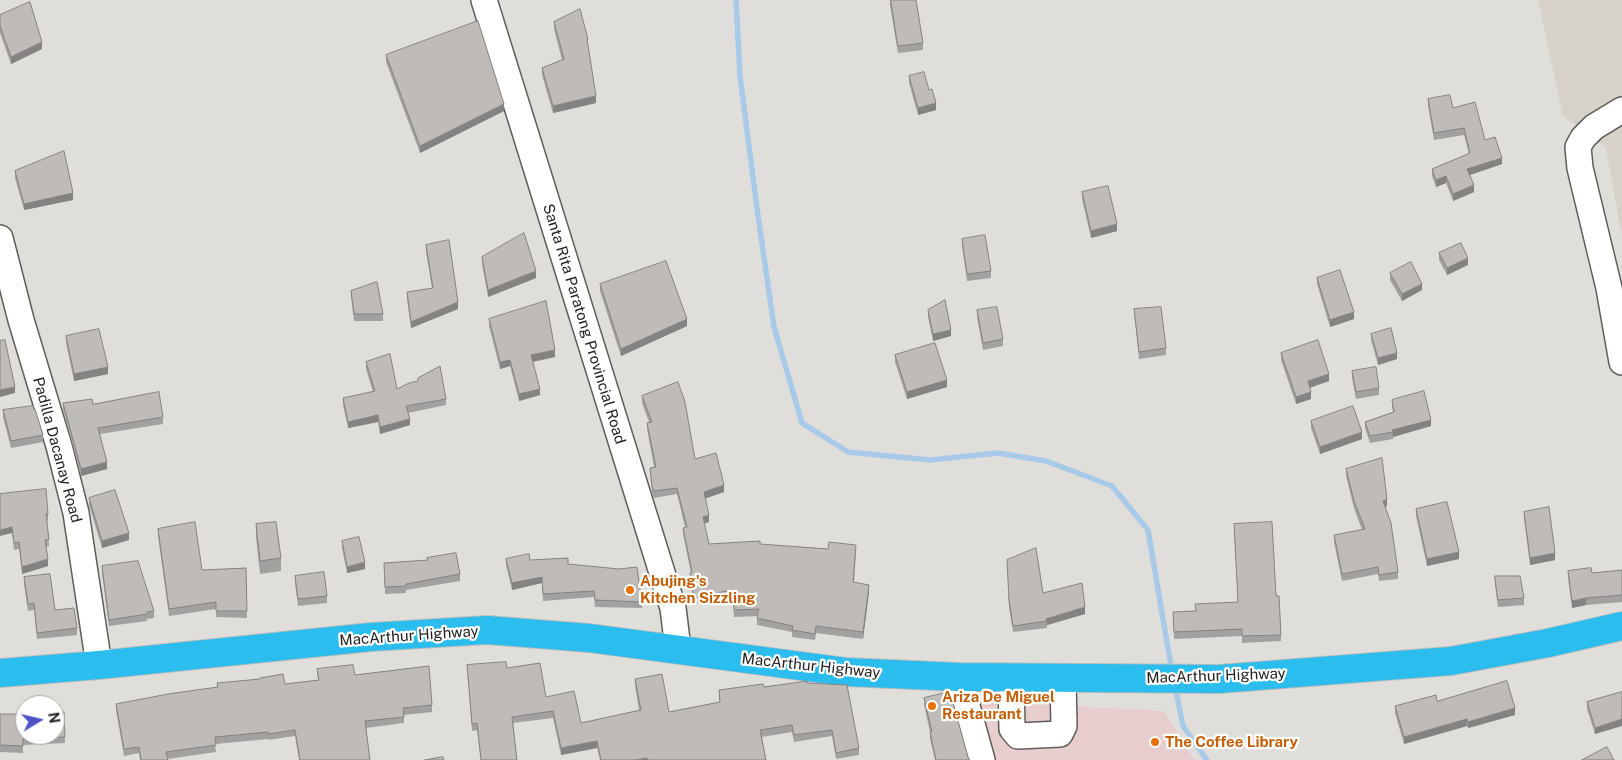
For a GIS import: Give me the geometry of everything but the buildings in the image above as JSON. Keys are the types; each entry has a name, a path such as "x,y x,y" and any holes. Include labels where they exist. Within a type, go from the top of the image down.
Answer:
{"highway":[{"name":"MacArthur Highway","path":"0,673 371,638 487,630 589,638 846,672 959,677 1219,679 1451,660 1548,643 1622,626"}],"street":[{"name":"Santa Rita Paratong Provincial Road","path":"484,0 673,608 678,649"},
{"path":"1622,110 1594,127 1583,138 1578,147 1580,168 1609,288 1622,362"},
{"name":"Padilla Dacanay Road","path":"0,238 28,345 59,446 76,513 99,665"},
{"path":"959,677 982,760"},
{"path":"1011,677 1012,729 1018,736 1060,734 1064,726 1063,678"}],"shaded area":[{"path":"1538,0 1622,0 1622,237 1606,148 1563,116"},
{"path":"973,701 1164,711 1194,760 988,760"}],"waterway":[{"path":"736,0 740,76 774,327 802,423 848,452 930,460 998,453 1046,461 1112,486 1148,530 1172,672"},
{"path":"1175,686 1183,726 1207,760"}],"place":[{"name":"Abujing's Kitchen Sizzling","path":"630,590"},
{"name":"Ariza De Miguel Restaurant","path":"932,706"},
{"name":"The Coffee Library","path":"1155,742"}]}
